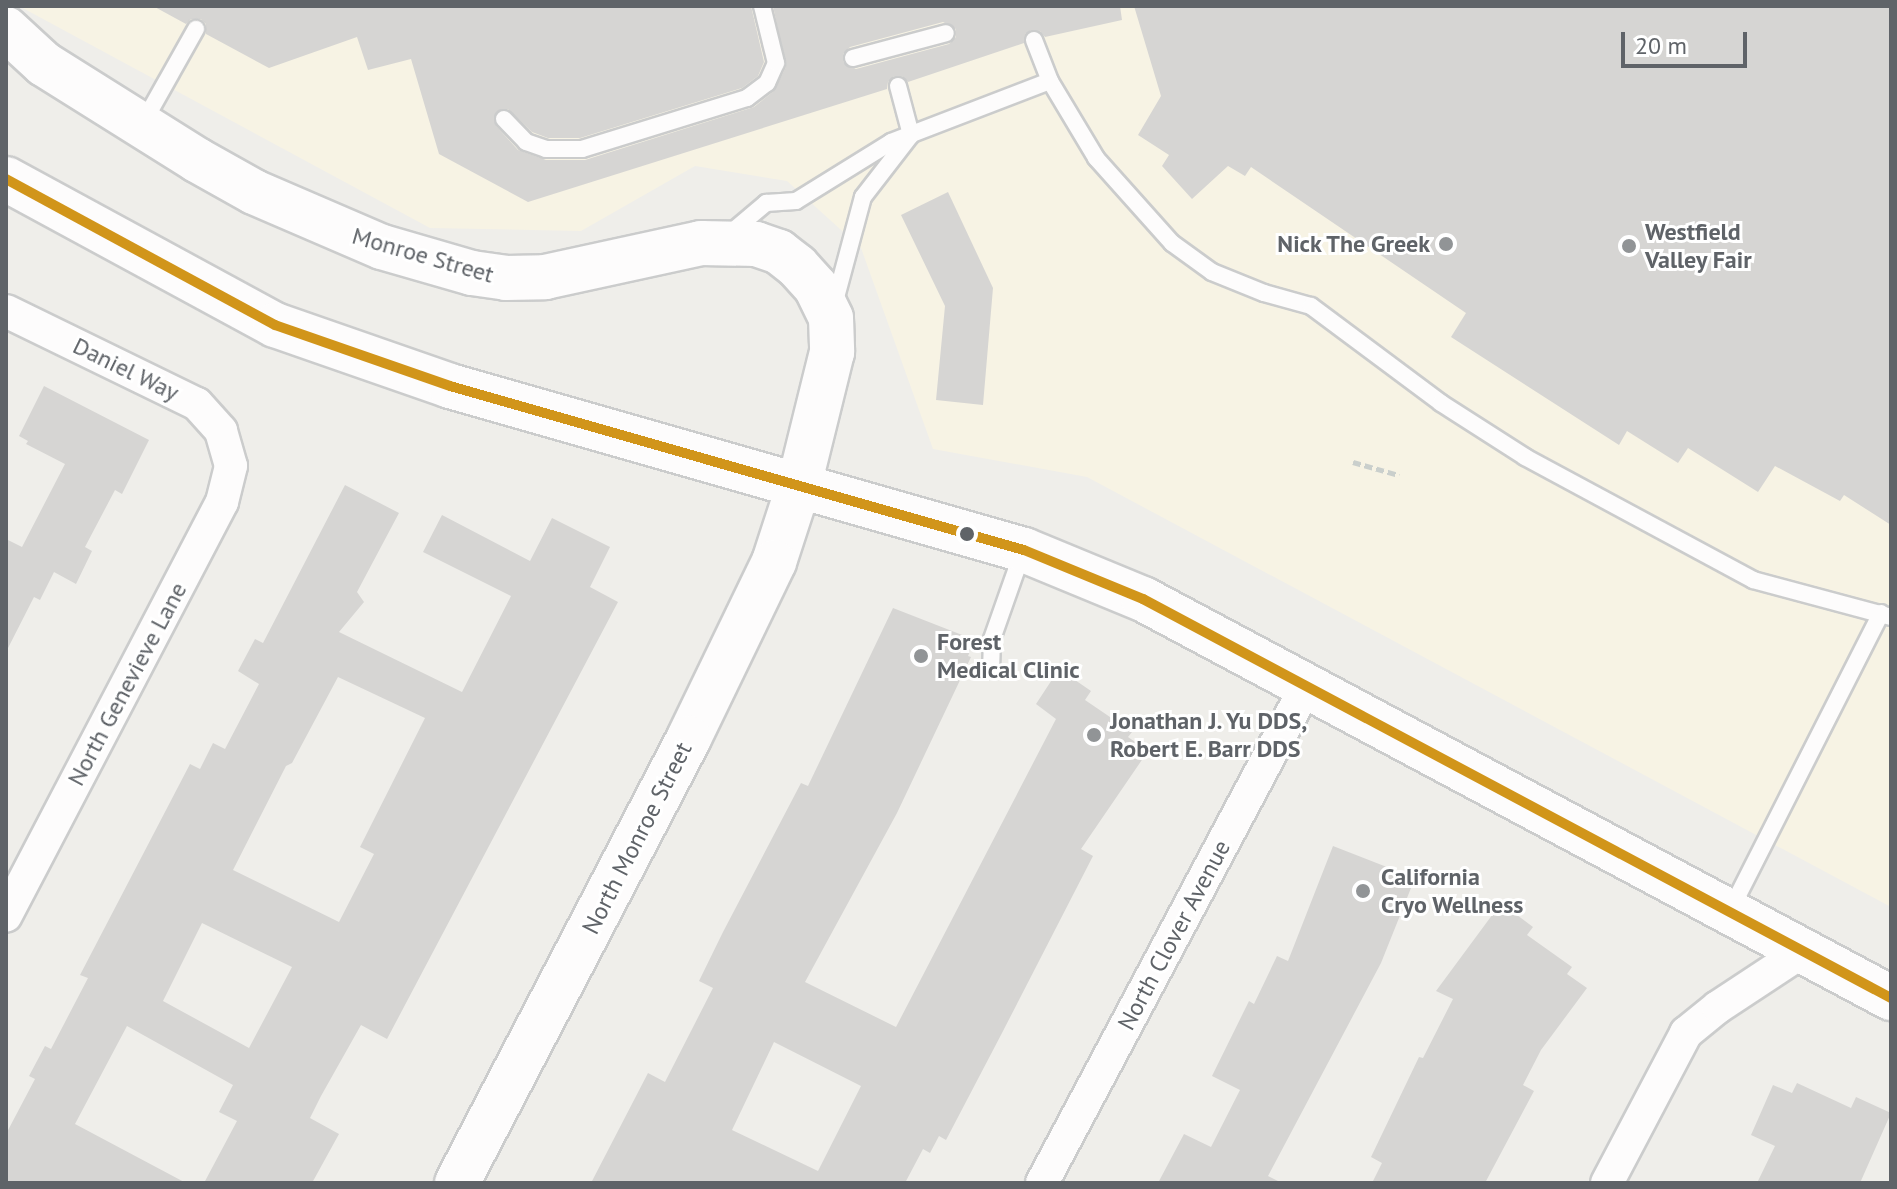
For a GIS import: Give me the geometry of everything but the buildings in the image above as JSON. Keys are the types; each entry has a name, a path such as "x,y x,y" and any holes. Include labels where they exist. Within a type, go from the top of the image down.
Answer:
{"main road":[{"name":"Monroe Street","path":"6,29 44,64 254,192 313,220 382,247 472,273 506,278 545,277 721,241 756,244 779,252 816,287 831,318 832,352 799,485"},
{"path":"6,179 275,325 450,386 1024,550 1143,599 1891,998"},
{"name":"North Monroe Street","path":"457,1183 753,610 774,562 799,485"}],"street":[{"name":"Daniel Way","path":"6,311 197,404 211,416 228,448"},
{"name":"North Genevieve Lane","path":"6,916 222,502 231,466 228,448"},
{"name":"North Clover Avenue","path":"1042,1183 1306,687"},
{"path":"1607,1183 1686,1033 1718,1007 1803,951"}],"lane":[{"path":"504,119 526,142 546,149 582,149 747,98 767,83 776,63 762,6"},
{"path":"142,125 196,29"},
{"path":"853,58 946,33"},
{"path":"1034,40 1050,81 1096,158 1172,243 1212,272 1264,293 1311,306 1441,403 1525,457 1753,580 1886,615 1730,911"},
{"path":"721,241 766,203 796,201 891,142 1050,81"},
{"path":"898,86 911,135"},
{"path":"831,318 863,197 911,135"},
{"path":"991,670 992,639 1024,550"}],"path":[{"path":"1353,462 1399,475"}],"shaded area":[{"name":"Westfield Valley Fair","path":"19,6 1891,6 1891,907 1087,477 933,449 861,248 787,181 695,166 581,231 430,228"}],"transit line":[{"path":"6,179 275,325 450,386 1024,550 1143,599 1891,998"}],"place":[{"name":"Nick The Greek","path":"1446,244"},
{"name":"Westfield Valley Fair","path":"1629,246"},
{"name":"Forest Medical Clinic","path":"921,656"},
{"name":"Jonathan J. Yu DDS, Robert E. Barr DDS","path":"1094,735"},
{"name":"California Cryo Wellness","path":"1363,891"}]}
